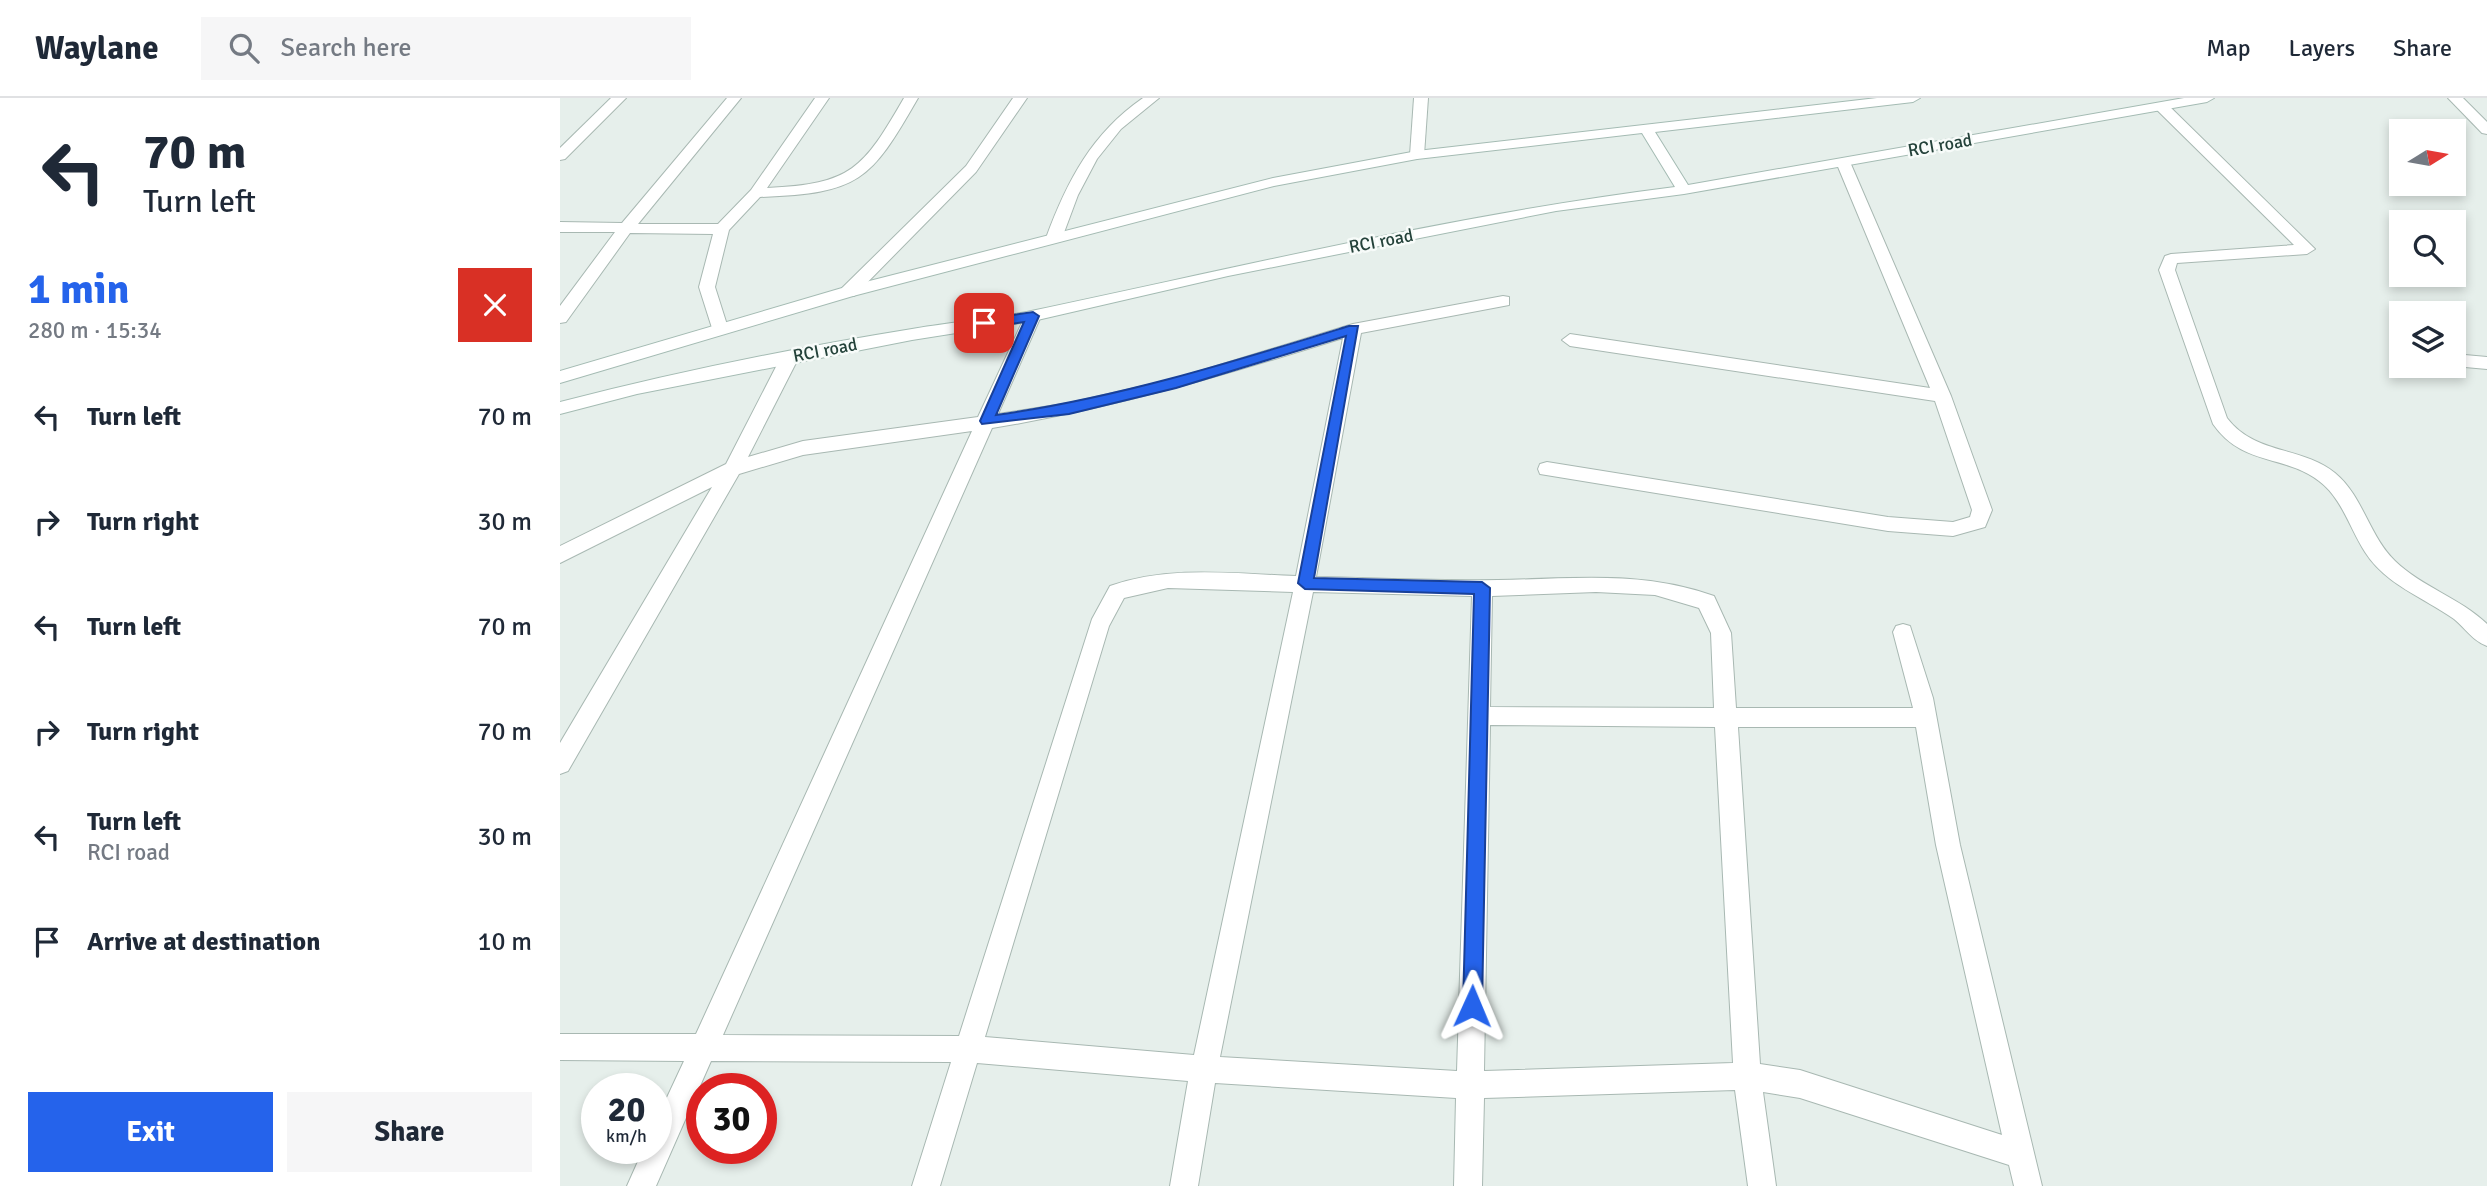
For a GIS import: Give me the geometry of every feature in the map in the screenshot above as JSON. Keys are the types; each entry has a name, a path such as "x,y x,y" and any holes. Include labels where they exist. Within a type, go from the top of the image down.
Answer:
{"street":[{"path":"560,156 619,98"},
{"path":"560,318 626,228 734,98"},
{"path":"720,328 707,287 722,229 756,193 822,98"},
{"path":"756,193 807,190 848,177 870,163 911,98"},
{"path":"848,292 971,169 1020,98"},
{"path":"1054,237 1072,188 1095,147 1124,117 1152,98"},
{"path":"1418,155 1421,98"},
{"path":"560,377 848,292 1273,182 1418,155 1647,130 1828,103 1913,98"},
{"name":"RCI road","path":"560,408 637,388 912,334 1033,316 1228,271 1556,206 1684,190 2207,98"},
{"path":"2455,98 2487,130"},
{"path":"2162,107 2307,248 2171,260 2167,270 2219,420 2227,434 2248,449 2315,469 2333,480 2379,558 2393,571 2465,616 2487,637"},
{"path":"1647,130 1684,190"},
{"path":"1547,469 1888,524 1961,528 1978,522 1982,510 1942,396 1843,162"},
{"path":"560,227 722,229"},
{"path":"560,555 732,469 803,448 864,442 1069,409 1176,384 1353,329 1503,301"},
{"path":"641,1186 1033,316"},
{"path":"1184,1186 1204,1069 1305,583 1353,329"},
{"path":"1570,340 1942,396"},
{"path":"560,764 751,437 790,357"},
{"path":"2466,361 2487,362"},
{"path":"926,1186 971,1049 1099,625 1117,592 1139,584 1168,580 1482,588 1664,588 1707,602 1721,633 1747,1076 1762,1186"},
{"path":"1468,1186 1482,588"},
{"path":"1903,632 1926,718 1948,845 2028,1186"},
{"path":"1479,716 1926,718"},
{"path":"560,1047 971,1049 1204,1069 1471,1085 1747,1076 1800,1084 2021,1155"}],"route":[{"path":"984,323 1033,316 986,421 1069,409 1176,384 1353,329 1305,583 1482,588 1472,1006"}]}
